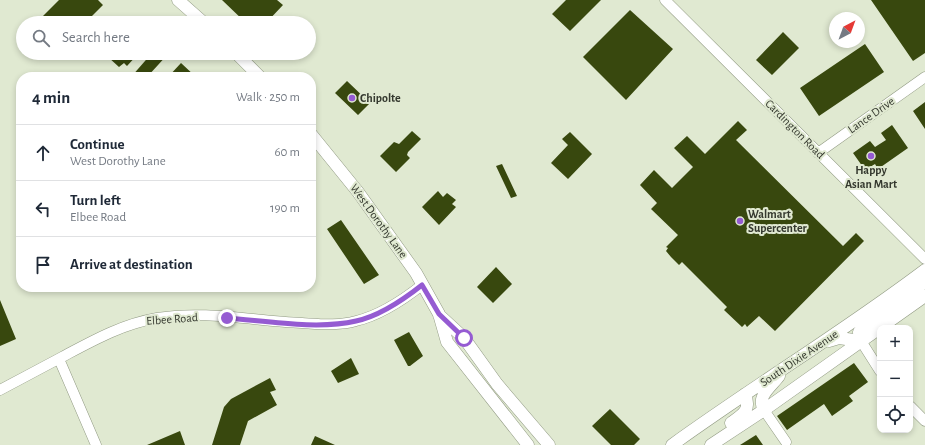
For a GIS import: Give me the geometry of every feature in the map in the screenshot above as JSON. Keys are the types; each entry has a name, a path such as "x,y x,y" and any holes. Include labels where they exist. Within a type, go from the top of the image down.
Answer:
{"main road":[{"path":"178,0 196,16"},
{"path":"243,60 255,72"},
{"name":"West Dorothy Lane","path":"316,140 370,208 422,285 439,314 447,342 528,445"},
{"name":"South Dixie Avenue","path":"672,445 745,394 824,342 925,270"},
{"path":"886,323 898,302 925,282"},
{"name":"South Dixie Avenue","path":"711,445 764,410 925,296"},
{"path":"861,341 858,332 879,316 889,297"},
{"name":"West Dorothy Lane","path":"439,314 464,338 497,384 549,445"},
{"path":"824,342 839,338 861,341"},
{"path":"764,410 761,404 761,399 789,365"},
{"path":"706,445 722,430 744,414 748,402 745,394"}],"street":[{"name":"Cardington Road","path":"665,0 925,259"},
{"name":"Lance Drive","path":"818,153 925,77"},
{"name":"Elbee Road","path":"0,390 113,331 135,323 157,318 189,316 327,324 357,321 392,306 422,285"},
{"path":"861,341 877,366"},
{"path":"59,359 96,445"},
{"path":"913,409 925,421"},
{"path":"764,410 786,442"}],"building":[{"path":"59,0 98,0 103,5 92,16 43,16"},
{"path":"222,0 277,0 283,5 273,16 239,16"},
{"path":"566,0 601,0 570,31 552,14"},
{"path":"871,0 925,0 925,53 913,61"},
{"path":"630,10 673,49 626,100 583,57"},
{"path":"783,32 799,48 772,75 756,60"},
{"path":"865,44 884,72 819,116 800,88 859,48 865,48"},
{"path":"111,60 133,60 127,66 124,63 119,67"},
{"path":"146,60 163,60 152,72 135,72"},
{"path":"181,63 191,72 173,72"},
{"name":"Chipolte","path":"347,81 370,103 358,115 335,93"},
{"path":"925,102 925,129 913,111"},
{"name":"Walmart Supercenter","path":"738,121 747,130 736,140 843,246 856,233 864,241 775,331 759,316 747,327 745,324 742,327 724,310 727,307 682,262 679,265 671,257 666,251 668,248 666,247 678,235 651,209 657,203 640,185 654,170 672,188 693,167 674,148 687,136 705,154"},
{"path":"892,125 908,148 878,169 875,164 865,170 853,153 870,141 875,147 886,140 881,133"},
{"path":"412,131 421,139 408,152 407,155 410,158 396,172 380,156 394,142 399,144"},
{"path":"570,132 592,154 568,179 551,163 568,145 562,139"},
{"path":"502,164 517,196 511,198 496,166"},
{"path":"438,191 443,197 447,193 456,200 452,204 456,207 439,225 422,207"},
{"path":"341,220 379,275 364,284 327,229"},
{"path":"496,267 512,284 493,303 477,287"},
{"path":"0,300 16,339 0,346"},
{"path":"409,332 423,356 408,366 394,340"},
{"path":"351,358 359,374 338,383 331,371"},
{"path":"854,363 868,382 849,396 853,401 832,416 824,404 787,430 777,416"},
{"path":"270,378 276,390 270,392 277,405 248,421 240,445 212,445 224,407 231,399"},
{"path":"610,409 640,439 634,445 611,445 592,426"},
{"path":"180,431 185,445 147,445"},
{"path":"756,435 763,445 740,445"},
{"path":"315,436 335,445 311,445"}],"place":[{"name":"Chipolte","path":"352,98"},
{"name":"Happy Asian Mart","path":"871,156"},
{"name":"Walmart Supercenter","path":"740,221"}],"route":[{"path":"227,318 327,324 357,321 392,306 410,295 422,285 439,314 464,338"}]}
